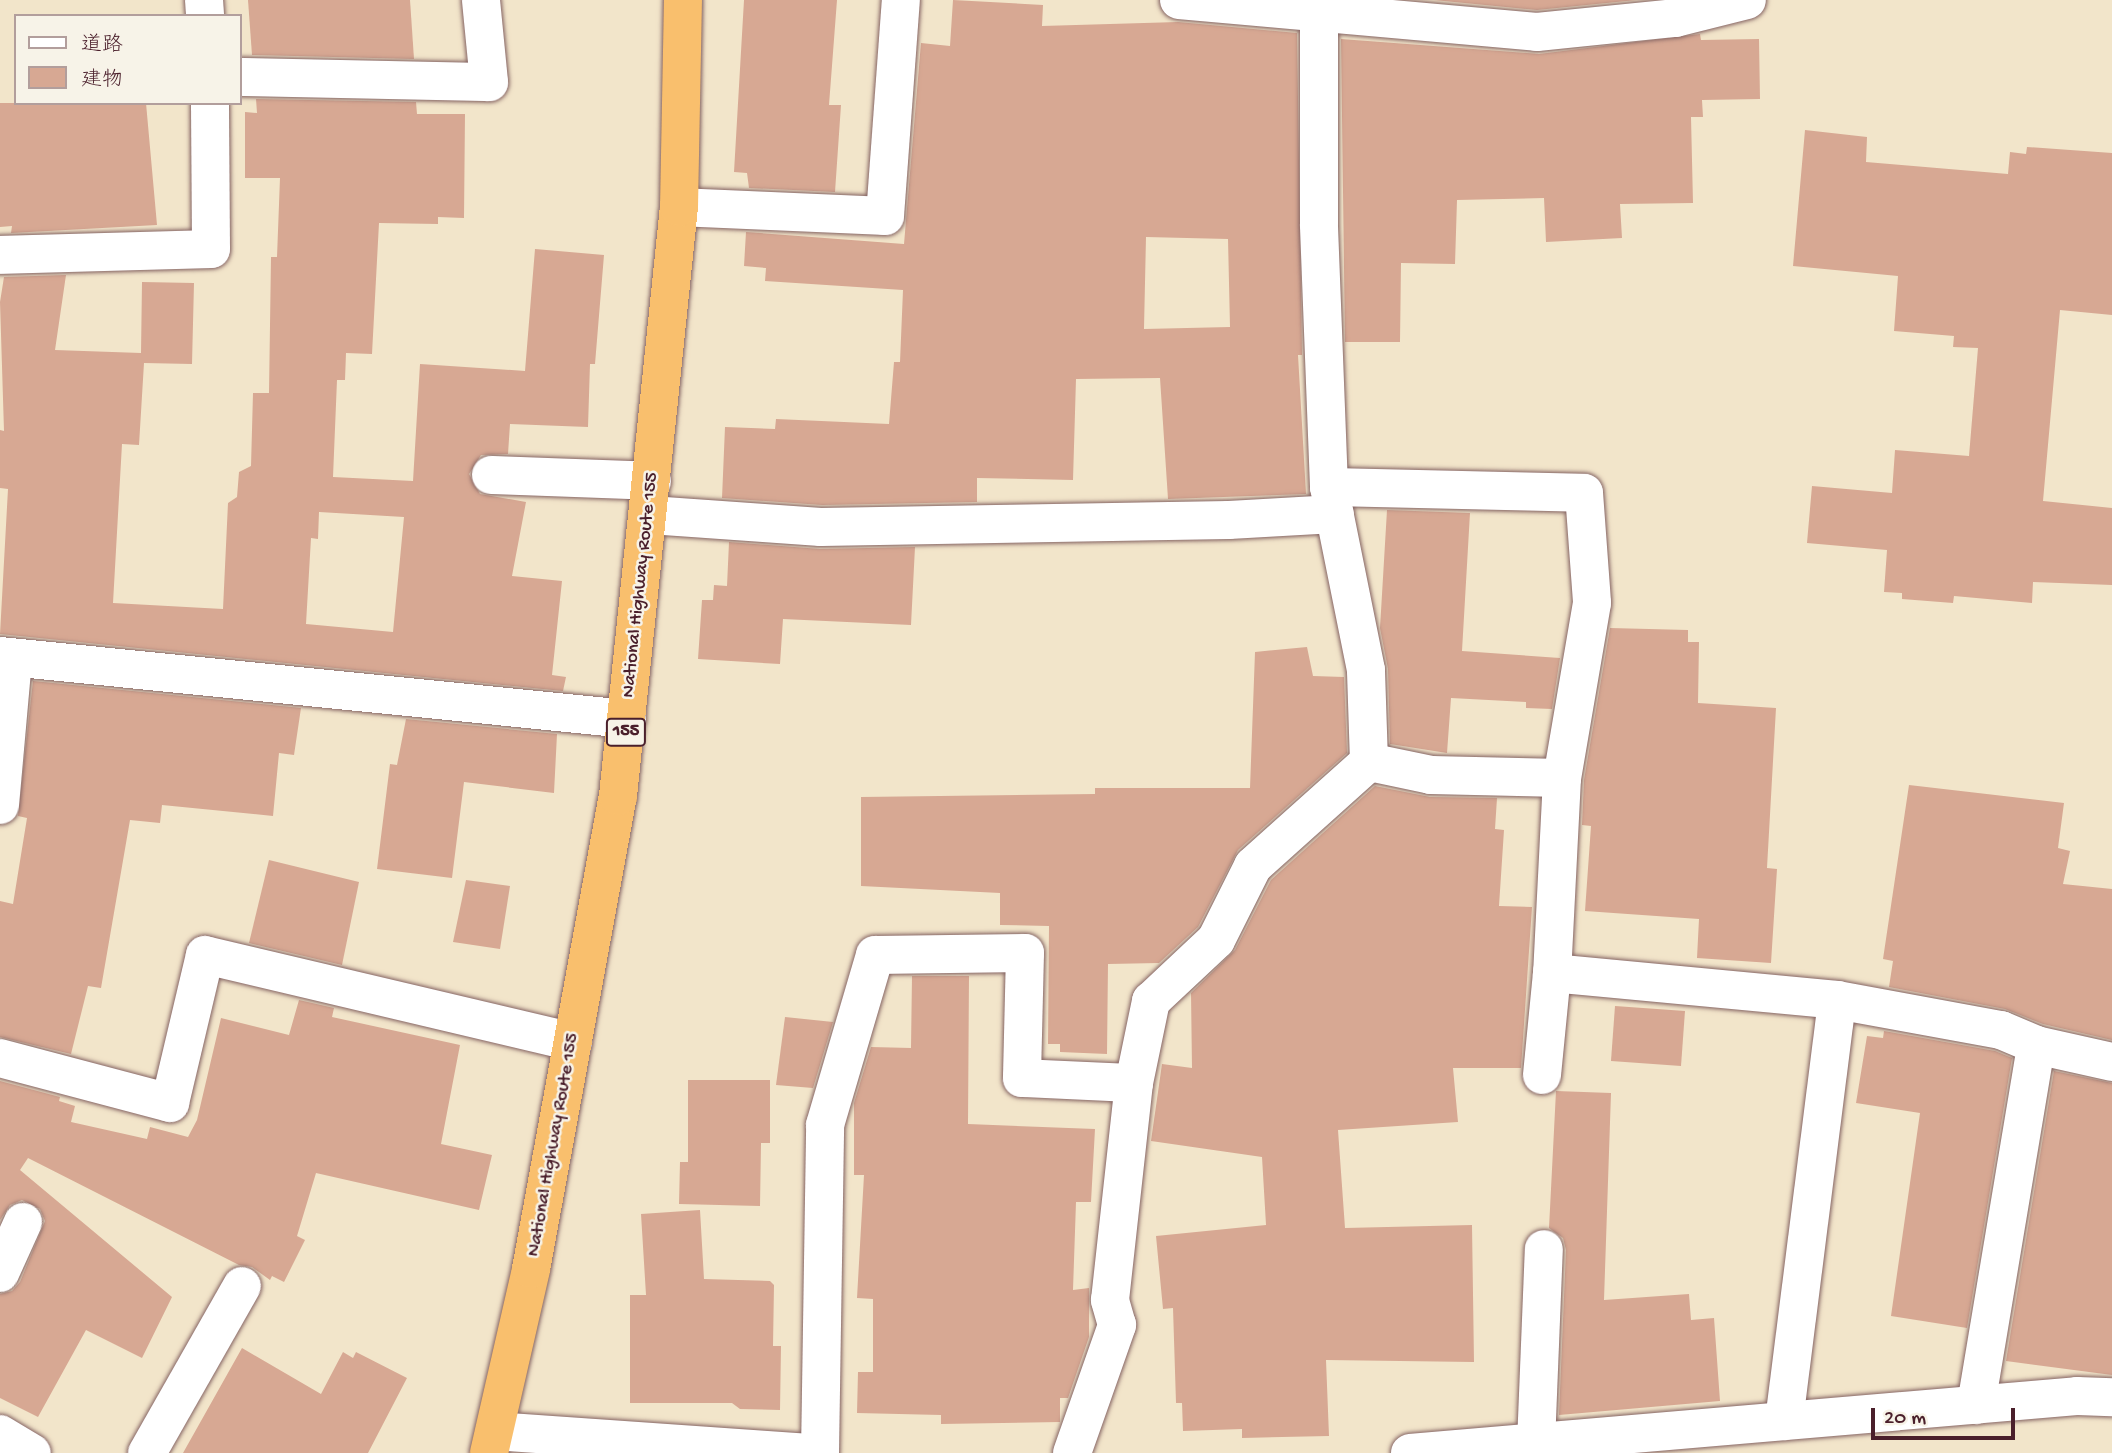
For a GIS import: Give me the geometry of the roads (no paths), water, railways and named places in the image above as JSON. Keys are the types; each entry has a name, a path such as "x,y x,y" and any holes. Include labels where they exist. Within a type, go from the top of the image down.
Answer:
{"highway":[{"name":"National Highway Route 155","path":"492,1442 531,1269 618,796 651,498 679,207 683,0"}],"street":[{"path":"242,77 489,82 481,0"},
{"path":"679,207 885,216 901,0"},
{"path":"1179,0 1319,15 1408,11 1537,32 1746,0"},
{"path":"1319,15 1319,224 1332,501 1366,670 1369,762"},
{"path":"0,255 211,249 210,105"},
{"path":"491,475 651,498 821,527 1229,520 1332,501 1584,493 1591,603 1562,778 1552,973 1542,1075"},
{"path":"0,805 6,657 627,719"},
{"path":"1369,762 1431,775 1562,778"},
{"path":"1072,1453 1117,1325 1110,1300 1134,1083 1151,1001 1216,940 1252,866 1369,762"},
{"path":"820,1453 825,1125 875,955 1025,953 1022,1078 1134,1083"},
{"path":"0,1058 170,1103 205,955 573,1042"},
{"path":"1552,973 1837,1000 2001,1030 2036,1045 2112,1062"},
{"path":"1784,1421 1837,1000"},
{"path":"1976,1405 2036,1045"},
{"path":"0,1273 23,1222"},
{"path":"1536,1444 1544,1249"},
{"path":"148,1453 242,1286"},
{"path":"1410,1453 1536,1444 1594,1447 1784,1421 2112,1397"},
{"path":"0,1434 32,1453"},
{"path":"492,1442 812,1453"}]}
